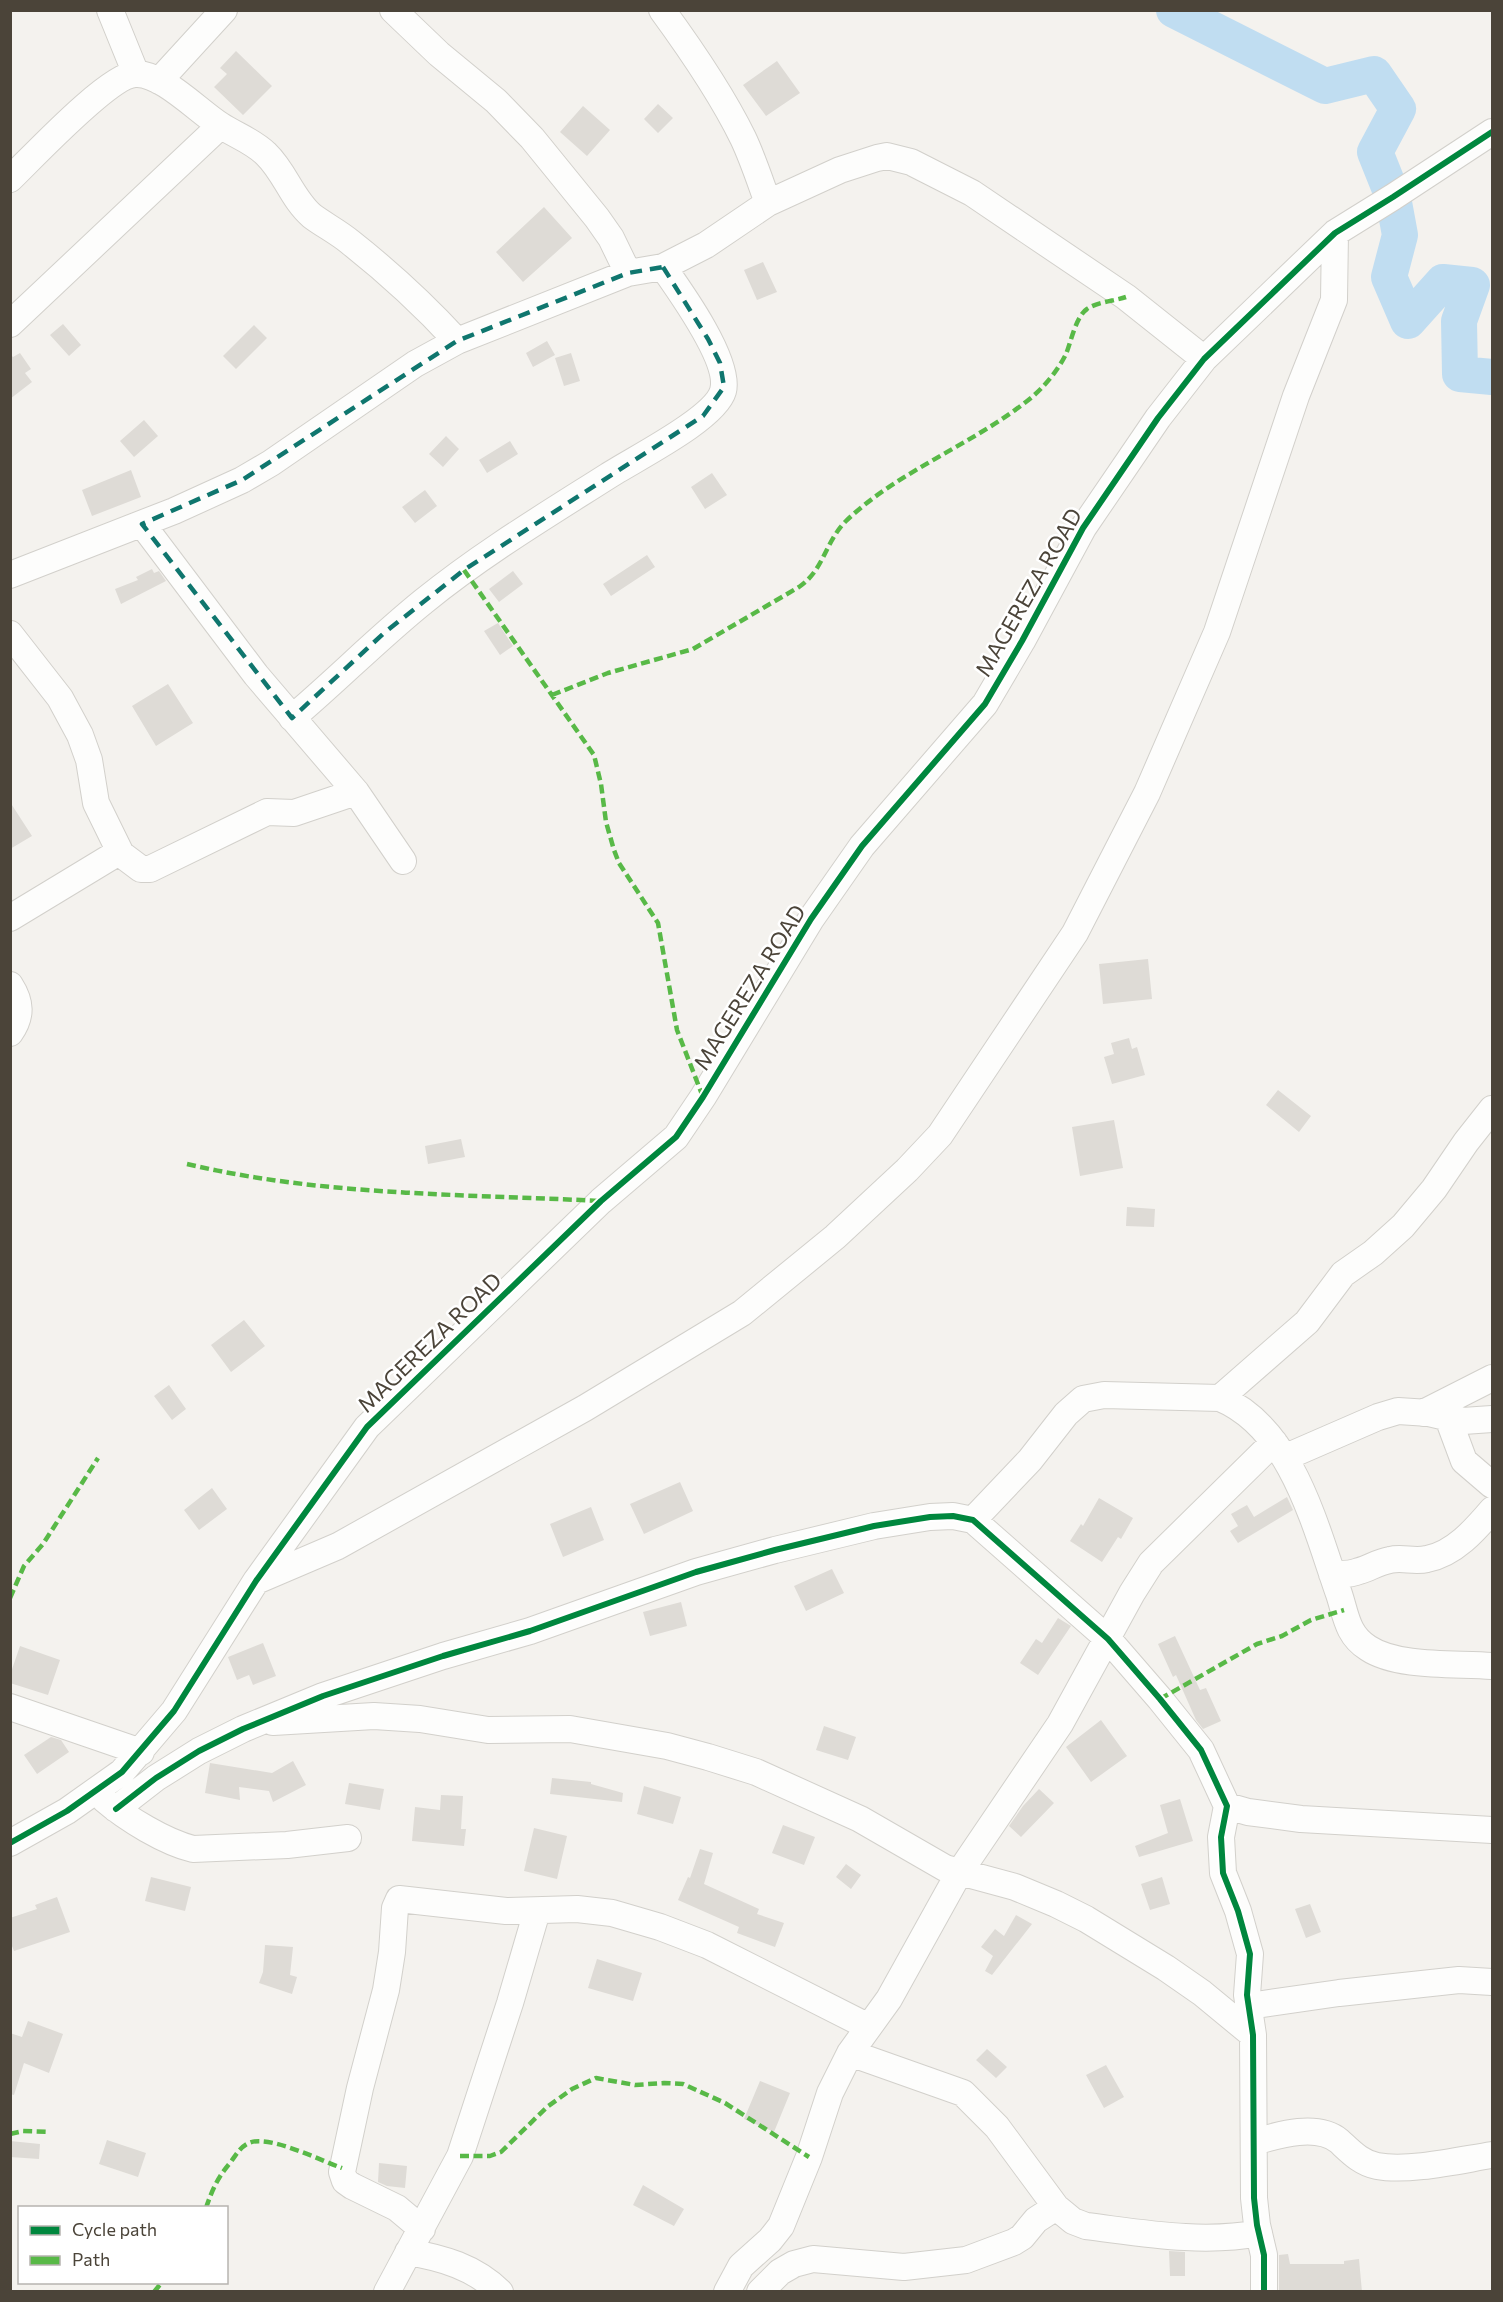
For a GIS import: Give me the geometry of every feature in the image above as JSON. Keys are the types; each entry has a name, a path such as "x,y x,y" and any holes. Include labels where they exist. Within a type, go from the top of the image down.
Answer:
{"street":[{"path":"110,10 148,77 220,126 265,152 279,169 292,193 303,207 387,274 438,320 457,341"},
{"path":"10,179 99,94 118,81 148,77 224,10"},
{"path":"393,10 439,54 480,86 532,138 597,218 611,238 628,273"},
{"path":"662,10 678,29 733,118 768,203"},
{"path":"10,324 220,126"},
{"name":"MAGEREZA ROAD","path":"10,1843 96,1791 122,1772 141,1752 174,1711 256,1581 367,1426 601,1200 676,1137 811,920 862,846 985,704 1083,528 1158,418 1204,359 1335,233 1492,132"},
{"path":"10,575 142,524 242,480 271,463 406,370 457,341 628,273 663,267 706,245 768,203 869,159 887,156 911,162 972,193 1126,297 1204,359"},
{"path":"256,1581 338,1546 585,1408 742,1313 835,1237 907,1170 940,1135 1075,933 1146,793 1217,632 1296,396 1334,300 1335,233"},
{"path":"292,718 384,633 464,570 608,475 664,442 715,406 724,387 720,363 682,294 663,267"},
{"path":"142,524 239,653 356,792 403,861"},
{"path":"10,634 60,699 80,735 89,760 96,803 121,854 141,869 150,868 195,849 260,814 294,813 356,792"},
{"path":"10,918 114,855 121,854"},
{"path":"10,985 20,1005 19,1015 10,1033"},
{"path":"1220,1398 1307,1322 1343,1274 1373,1253 1403,1226 1434,1189 1492,1109"},
{"path":"1423,1413 1492,1378"},
{"path":"973,1520 1030,1460 1066,1414 1083,1399 1104,1395 1220,1398 1238,1405 1252,1417 1280,1450 1332,1574 1347,1625 1355,1638 1369,1649 1389,1657 1420,1662 1492,1666"},
{"path":"727,2292 741,2266 770,2240 781,2226 809,2157 833,2086 850,2053 867,2026 889,1999 959,1873 1060,1724 1151,1563 1280,1450 1398,1411 1423,1413 1463,1421 1492,1419"},
{"path":"1448,1418 1464,1461 1492,1485"},
{"path":"1332,1574 1358,1572 1391,1559 1426,1559 1439,1555 1464,1539 1492,1510"},
{"path":"116,1809 156,1778 199,1751 243,1729 323,1696 443,1656 530,1631 696,1572 874,1526 930,1517 953,1516 973,1520 1108,1639 1201,1750 1227,1806 1221,1837 1223,1874 1245,1931 1250,1954 1248,1983 1253,2035 1254,2198 1264,2255 1264,2292"},
{"path":"10,1707 141,1752"},
{"path":"264,1722 374,1716 420,1719 488,1730 570,1729 668,1746 756,1772 860,1819 927,1858 959,1873 1015,1887 1086,1919 1193,1987 1253,2035"},
{"path":"96,1791 116,1809 170,1840 193,1849 287,1845 348,1838"},
{"path":"1227,1806 1301,1819 1492,1830"},
{"path":"422,2229 397,2208 352,2186 345,2181 342,2172 360,2088 386,1990 396,1902 403,1899 459,1908 506,1911 595,1910 685,1936 742,1962 867,2026"},
{"path":"387,2292 455,2169 470,2132 537,1911"},
{"path":"1249,2006 1328,1994 1459,1980 1492,1982"},
{"path":"850,2053 963,2093 997,2127 1056,2207 1073,2221 1086,2226 1205,2238 1259,2233"},
{"path":"1254,2142 1280,2135 1323,2133 1337,2140 1359,2159 1374,2166 1393,2168 1492,2155"},
{"path":"760,2292 780,2272 794,2264 813,2259 904,2267 966,2260 1014,2242 1022,2237 1036,2220 1056,2207"},
{"path":"408,2252 451,2262 472,2270 488,2280 500,2292"}],"highlighted area":[{"path":"663,267 708,339 720,363 724,387 703,416 464,570 384,633 292,718 142,524 242,480 457,341 628,273"}],"building":[{"path":"236,51 272,86 243,115 214,87 227,74 220,68"},
{"path":"777,61 800,93 766,116 743,85"},
{"path":"658,104 673,118 658,133 644,119"},
{"path":"583,106 610,130 587,156 560,132"},
{"path":"544,207 572,238 523,282 496,252"},
{"path":"763,262 777,292 757,300 744,270"},
{"path":"63,324 81,345 69,356 50,335"},
{"path":"254,325 267,338 236,369 223,356"},
{"path":"547,341 555,355 533,367 526,353"},
{"path":"20,353 31,369 25,373 32,382 10,399 10,354 13,357"},
{"path":"571,353 580,381 564,386 555,358"},
{"path":"144,420 158,436 134,457 120,441"},
{"path":"446,436 459,449 443,467 429,454"},
{"path":"510,441 518,454 487,473 479,460"},
{"path":"131,470 141,497 92,516 82,490"},
{"path":"712,473 727,495 705,509 691,487"},
{"path":"425,490 437,506 415,523 402,507"},
{"path":"647,555 655,567 611,596 603,584"},
{"path":"152,569 154,573 159,571 166,581 121,604 115,589 138,580 136,577"},
{"path":"513,571 523,584 499,602 489,589"},
{"path":"498,623 513,646 500,655 484,631"},
{"path":"168,684 193,723 156,746 132,706"},
{"path":"10,802 32,836 10,849"},
{"path":"1148,959 1152,999 1103,1004 1099,964"},
{"path":"1129,1038 1132,1049 1137,1047 1145,1075 1112,1084 1104,1057 1114,1054 1111,1043"},
{"path":"1278,1090 1311,1116 1299,1132 1266,1105"},
{"path":"1114,1120 1123,1168 1080,1176 1072,1127"},
{"path":"461,1139 465,1157 428,1164 425,1146"},
{"path":"1127,1207 1155,1209 1154,1227 1126,1226"},
{"path":"244,1320 265,1346 231,1372 211,1345"},
{"path":"169,1385 186,1409 172,1420 154,1396"},
{"path":"680,1482 693,1511 644,1534 630,1504"},
{"path":"212,1488 227,1509 199,1530 184,1510"},
{"path":"1287,1497 1293,1510 1238,1543 1230,1531 1238,1526 1231,1514 1247,1505 1254,1517"},
{"path":"1099,1498 1133,1518 1121,1539 1118,1537 1102,1562 1070,1541 1081,1524 1083,1526"},
{"path":"591,1507 604,1540 563,1557 550,1524"},
{"path":"832,1569 844,1593 806,1611 794,1586"},
{"path":"681,1602 687,1626 650,1636 643,1612"},
{"path":"1058,1618 1071,1626 1038,1675 1020,1663 1036,1639 1042,1643"},
{"path":"1175,1636 1200,1690 1206,1688 1221,1721 1203,1729 1196,1720 1176,1675 1173,1677 1158,1644"},
{"path":"263,1643 276,1676 253,1685 249,1675 237,1680 228,1657"},
{"path":"20,1646 60,1660 48,1695 10,1683 10,1675"},
{"path":"1101,1720 1127,1756 1091,1782 1066,1747"},
{"path":"824,1726 856,1737 848,1760 816,1750"},
{"path":"51,1737 61,1740 69,1752 37,1774 24,1755"},
{"path":"293,1761 306,1785 273,1802 269,1791 239,1787 240,1800 205,1793 210,1763 272,1773"},
{"path":"552,1778 591,1782 591,1784 623,1793 622,1802 550,1794"},
{"path":"349,1783 384,1789 380,1810 345,1804"},
{"path":"644,1786 681,1797 673,1824 637,1814"},
{"path":"1039,1789 1054,1803 1021,1837 1009,1826"},
{"path":"441,1795 463,1796 461,1829 466,1829 464,1846 412,1841 415,1807 440,1810"},
{"path":"1180,1799 1193,1841 1139,1857 1135,1846 1168,1833 1160,1805"},
{"path":"783,1825 815,1837 804,1865 772,1853"},
{"path":"534,1828 567,1836 557,1879 524,1871"},
{"path":"700,1849 713,1853 704,1884 759,1909 757,1914 784,1923 775,1947 737,1933 739,1927 678,1900 688,1877 690,1878"},
{"path":"846,1864 861,1875 851,1889 836,1877"},
{"path":"151,1877 191,1887 185,1911 145,1901"},
{"path":"1162,1877 1170,1904 1150,1910 1141,1884"},
{"path":"57,1897 70,1932 14,1951 10,1941 10,1918 37,1909 35,1905"},
{"path":"1310,1904 1321,1932 1306,1938 1295,1909"},
{"path":"1016,1915 1032,1924 992,1975 985,1971 993,1956 981,1947 995,1929 1004,1936"},
{"path":"265,1945 293,1947 290,1975 297,1977 292,1994 259,1983 263,1972"},
{"path":"597,1959 642,1973 633,2001 588,1988"},
{"path":"28,2021 63,2034 49,2073 24,2063 14,2095 10,2094 10,2033 22,2037"},
{"path":"987,2049 1007,2067 996,2078 976,2060"},
{"path":"1106,2065 1124,2097 1104,2108 1086,2075"},
{"path":"760,2081 790,2093 774,2132 744,2119"},
{"path":"107,2140 146,2153 138,2177 99,2164"},
{"path":"10,2141 40,2144 39,2159 10,2157"},
{"path":"379,2163 407,2166 405,2188 387,2186 378,2182"},
{"path":"643,2185 684,2209 674,2226 633,2205"},
{"path":"1169,2251 1185,2252 1185,2276 1170,2276"},
{"path":"1288,2254 1290,2264 1344,2264 1344,2261 1359,2259 1362,2292 1279,2292 1279,2255"}],"waterway":[{"path":"1174,10 1325,86 1374,74 1398,109 1375,152 1393,197 1400,235 1389,277 1408,321 1443,282 1472,285 1459,321 1460,374 1492,377"}],"marked path":[{"path":"552,695 608,673 693,649 799,587 814,572 833,538 846,521 889,487 1010,414 1032,397 1063,360 1083,312 1096,305 1126,297"},
{"path":"464,570 594,755 606,822 614,850 619,863 658,923 677,1030 703,1097"},
{"path":"187,1164 289,1182 341,1188 601,1201"},
{"path":"10,1598 24,1566 43,1544 98,1458"},
{"path":"1160,1699 1257,1644 1282,1636 1311,1620 1344,1610"},
{"path":"460,2156 490,2156 501,2152 547,2107 572,2089 596,2078 635,2085 683,2084 725,2103 809,2157"},
{"path":"10,2134 23,2131 50,2132"},
{"path":"207,2206 222,2173 238,2152 249,2143 258,2141 282,2145 342,2168"},
{"path":"154,2292 160,2284"}],"cycle path":[{"path":"10,1843 67,1811 122,1772 174,1711 256,1581 367,1427 601,1201 676,1137 703,1097 811,919 862,846 985,704 1083,528 1158,418 1204,359 1335,233 1492,132"},
{"path":"116,1809 156,1778 199,1751 243,1729 323,1696 443,1656 530,1631 696,1572 775,1550 874,1526 930,1517 953,1516 973,1520 1108,1639 1201,1750 1227,1806 1221,1837 1223,1873 1238,1911 1250,1954 1247,1995 1253,2035 1254,2198 1264,2255 1264,2292"}]}
